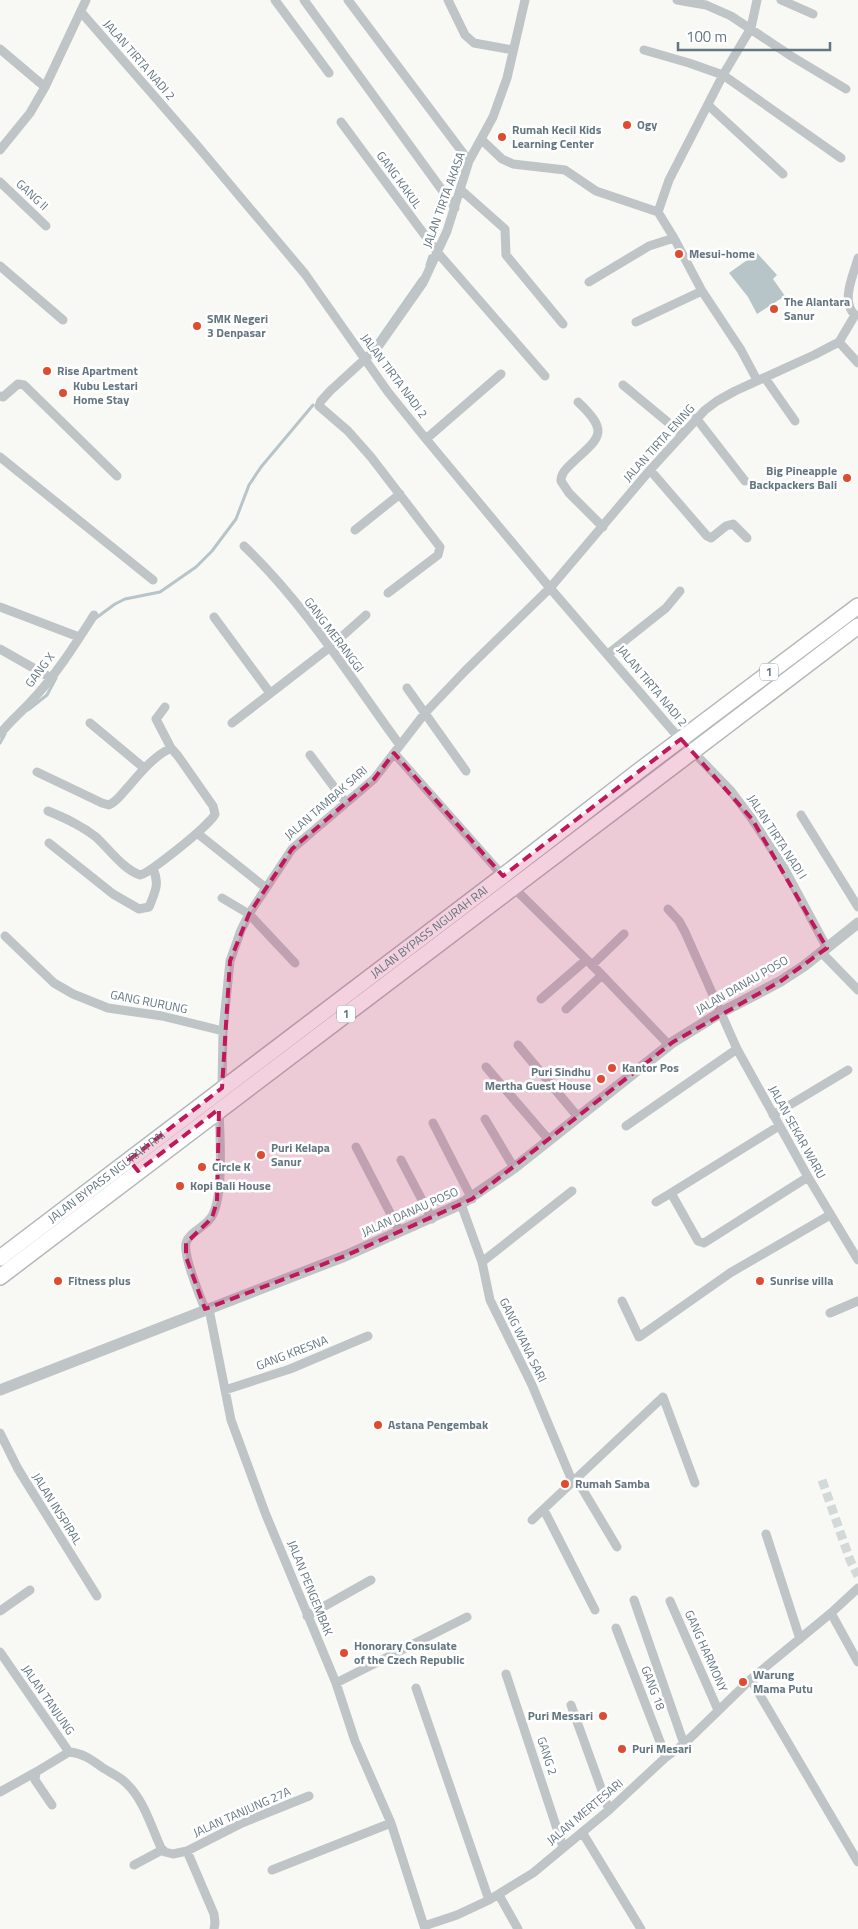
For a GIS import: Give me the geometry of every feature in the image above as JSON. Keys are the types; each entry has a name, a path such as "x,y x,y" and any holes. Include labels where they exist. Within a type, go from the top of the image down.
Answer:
{"highway":[{"name":"JALAN BYPASS NGURAH RAI","path":"0,1258 133,1165 219,1109 508,882 681,739 858,606"},
{"name":"JALAN BYPASS NGURAH RAI","path":"0,1277 222,1088 692,750 858,626"}],"street":[{"path":"0,150 30,113 46,88 85,0"},
{"path":"275,0 329,73"},
{"path":"304,0 455,208"},
{"path":"348,0 470,161"},
{"path":"448,0 465,35 474,43 512,50"},
{"name":"JALAN TIRTA AKASA","path":"400,494 348,430 319,406 330,391 378,347 423,284 438,253 470,161 493,117 507,78 525,0"},
{"path":"677,0 706,5 718,10 751,28 791,56 846,90"},
{"path":"658,212 669,180 723,75 751,28 757,0"},
{"path":"781,0 813,14"},
{"name":"JALAN TIRTA NADI 2","path":"81,12 195,143 305,274 388,392 426,439 550,588 692,750"},
{"path":"0,48 46,88"},
{"path":"644,50 689,62 723,75 841,158"},
{"path":"708,105 783,174"},
{"name":"GANG KAKUL","path":"340,122 438,253 545,376"},
{"path":"482,140 502,159 513,164 565,170 596,190 658,212 702,290 741,350 761,379 795,421"},
{"name":"GANG II","path":"0,182 46,226"},
{"path":"461,190 505,229 505,252 508,257 563,324"},
{"path":"589,282 649,246 674,238"},
{"path":"858,258 848,293 849,308 856,315 839,342 858,363"},
{"path":"0,266 63,320"},
{"path":"636,322 702,290"},
{"name":"JALAN TIRTA ENING","path":"550,588 696,418 717,400 839,342"},
{"path":"426,439 501,374"},
{"path":"0,396 3,397 18,384 24,385 117,476"},
{"path":"623,385 682,434"},
{"path":"578,402 596,421 599,431 597,439 564,471 561,481 569,493 603,527"},
{"path":"696,418 745,481"},
{"path":"0,457 153,580"},
{"path":"650,470 707,536 711,538 726,526 733,524 747,538"},
{"path":"355,530 400,494 440,547 438,555 388,593"},
{"name":"GANG MERANGGI","path":"244,546 262,563 310,621 399,744"},
{"name":"JALAN TAMBAK SARI","path":"222,1088 223,1031 230,961 248,914 292,849 374,779 399,744 425,713 550,588"},
{"path":"608,654 666,608 680,591"},
{"path":"0,606 79,637"},
{"name":"GANG X","path":"0,734 52,678 94,615"},
{"path":"232,723 329,648 366,615"},
{"path":"214,617 270,692"},
{"path":"0,649 52,678"},
{"path":"407,688 466,771"},
{"path":"48,812 83,827 136,874 143,875 197,833 214,817 214,809 178,756 170,748 156,719 165,706"},
{"path":"90,723 144,768"},
{"path":"37,772 106,805 113,804 144,768 161,753 170,748"},
{"name":"JALAN TIRTA NADI I","path":"692,750 731,791 752,820 784,868 824,950 858,990"},
{"path":"394,753 508,882 602,974 669,1045"},
{"path":"310,755 346,803"},
{"path":"801,815 858,907"},
{"path":"197,833 266,888"},
{"path":"49,843 113,894 140,909 149,906 157,886 157,877 153,869"},
{"path":"222,898 248,914 295,964"},
{"name":"JALAN SEKAR WARU","path":"668,909 679,921 685,932 737,1049 830,1216 854,1245 858,1260"},
{"name":"JALAN DANAU POSO","path":"0,1390 400,1232 432,1219 466,1201 514,1168 669,1045 720,1013 781,981 858,923"},
{"path":"541,998 624,934"},
{"name":"GANG RURUNG","path":"5,936 54,983 73,994 108,1008 162,1016 223,1031"},
{"path":"566,1009 602,974"},
{"path":"518,1045 578,1117"},
{"path":"626,1126 737,1049"},
{"path":"486,1067 549,1140"},
{"path":"773,1115 848,1070"},
{"name":"JALAN PENGEMBAK","path":"219,1109 221,1156 216,1209 212,1218 190,1237 186,1243 186,1256 207,1309 231,1420 307,1616 336,1684 356,1741 391,1823 425,1928"},
{"path":"484,1119 514,1168"},
{"name":"GANG WANA SARI","path":"433,1124 466,1201 492,1307 532,1385 575,1481 617,1547"},
{"path":"656,1202 779,1126"},
{"path":"356,1146 400,1232"},
{"path":"401,1160 432,1219"},
{"path":"671,1193 702,1244 808,1176"},
{"path":"482,1262 572,1190"},
{"path":"622,1302 639,1337 730,1273 830,1216"},
{"path":"830,1313 858,1301"},
{"name":"GANG KRESNA","path":"225,1390 290,1369 368,1336"},
{"path":"532,1520 663,1397 695,1483"},
{"name":"JALAN INSPIRAL","path":"0,1433 18,1469 97,1596"},
{"path":"544,1510 595,1610"},
{"path":"766,1534 800,1639"},
{"path":"307,1616 371,1580"},
{"name":"JALAN MERTESARI","path":"425,1928 499,1895 533,1873 609,1810 666,1757 684,1744 742,1688 858,1588"},
{"path":"0,1611 30,1590"},
{"path":"634,1600 684,1744"},
{"name":"GANG HARMONY","path":"670,1601 718,1710"},
{"path":"831,1613 858,1662"},
{"path":"336,1684 467,1617"},
{"name":"GANG 18","path":"616,1628 666,1757"},
{"name":"JALAN TANJUNG","path":"0,1652 69,1752 88,1757 128,1786 145,1812 162,1850"},
{"name":"JALAN MERTESARI","path":"742,1688 754,1685 760,1680 773,1661"},
{"name":"GANG 2","path":"506,1674 564,1847"},
{"path":"754,1685 858,1862"},
{"path":"416,1688 488,1900"},
{"path":"571,1706 609,1810"},
{"path":"0,1792 69,1752"},
{"path":"36,1772 35,1780 52,1806"},
{"name":"JALAN TANJUNG 27A","path":"187,1851 242,1823 309,1796"},
{"path":"272,1870 391,1823"},
{"path":"582,1832 641,1929"},
{"path":"134,1865 162,1850 172,1854 187,1851 214,1914 214,1929"},
{"path":"499,1895 518,1929"}],"highlighted area":[{"path":"681,739 752,819 827,948 781,981 673,1042 472,1199 345,1256 205,1309 186,1257 186,1243 212,1218 217,1201 219,1109 138,1171 129,1160 222,1088 230,961 249,914 292,849 374,779 394,753 503,876"}],"shaded area":[{"path":"757,253 777,275 773,279 785,296 757,314 748,297 729,273"}],"waterway":[{"path":"427,265 430,256"},
{"path":"372,348 421,278"},
{"path":"96,618 125,599 160,592 196,567 212,551 236,519 249,485 261,467 313,405"},
{"path":"28,710 47,695 56,678"},
{"path":"0,743 5,734"}],"tunnel":[{"path":"822,1480 850,1560 858,1576"}],"place":[{"name":"Ogy","path":"627,125"},
{"name":"Rumah Kecil Kids Learning Center","path":"502,137"},
{"name":"Mesui-home","path":"679,254"},
{"name":"The Alantara Sanur","path":"774,309"},
{"name":"SMK Negeri 3 Denpasar","path":"197,326"},
{"name":"Rise Apartment","path":"47,371"},
{"name":"Kubu Lestari Home Stay","path":"63,393"},
{"name":"Big Pineapple Backpackers Bali","path":"847,478"},
{"name":"Kantor Pos","path":"612,1068"},
{"name":"Puri Sindhu Mertha Guest House","path":"601,1079"},
{"name":"Puri Kelapa Sanur","path":"261,1155"},
{"name":"Circle K","path":"202,1167"},
{"name":"Kopi Bali House","path":"180,1186"},
{"name":"Fitness plus","path":"58,1281"},
{"name":"Sunrise villa","path":"760,1281"},
{"name":"Astana Pengembak","path":"378,1425"},
{"name":"Rumah Samba","path":"565,1484"},
{"name":"Honorary Consulate of the Czech Republic","path":"344,1653"},
{"name":"Warung Mama Putu","path":"743,1682"},
{"name":"Puri Messari","path":"603,1716"},
{"name":"Puri Mesari","path":"622,1749"}]}
